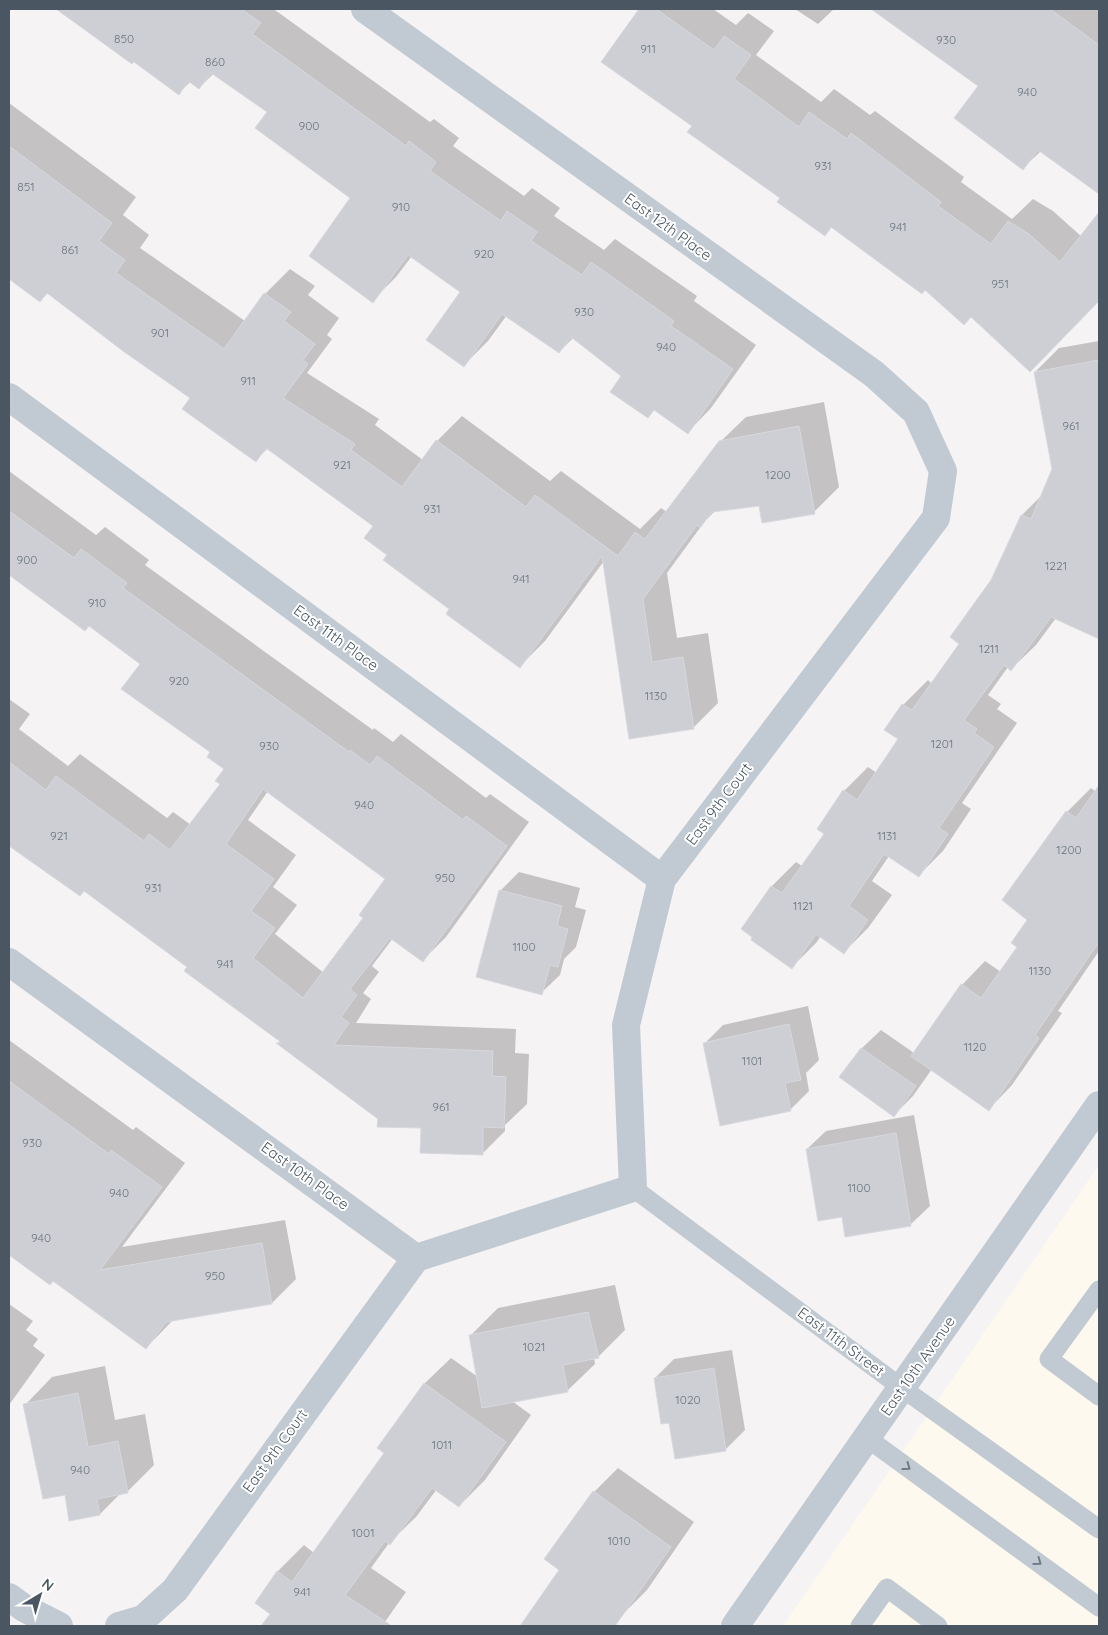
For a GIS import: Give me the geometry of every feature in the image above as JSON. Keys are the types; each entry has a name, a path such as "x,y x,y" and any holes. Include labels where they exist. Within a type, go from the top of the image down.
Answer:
{"street":[{"name":"East 12th Place","path":"365,9 874,374 916,412 943,471"},
{"name":"East 11th Place","path":"9,397 662,879"},
{"name":"East 9th Court","path":"633,1188 626,1026 662,879 936,518 943,471"},
{"name":"East 10th Place","path":"9,962 416,1258"},
{"name":"East 10th Avenue","path":"735,1626 1099,1105"},
{"path":"416,1258 633,1188"},
{"name":"East 9th Court","path":"119,1626 143,1619 175,1590 416,1258"},
{"path":"9,1597 24,1608 60,1626"}],"lane":[{"name":"East 11th Street","path":"633,1188 902,1388 1099,1530"},
{"path":"1099,1290 1049,1359 1099,1396"},
{"path":"867,1438 1099,1607"},
{"path":"860,1626 887,1588 938,1626"}],"shaded area":[{"path":"1099,1165 1099,1626 783,1626"}],"building":[{"path":"56,9 241,9 261,23 252,34 406,146 409,141 436,162 430,171 501,221 507,211 537,232 531,241 582,275 591,262 674,321 671,326 733,369 688,434 654,410 648,418 610,392 621,376 571,337 559,353 502,314 464,367 426,340 460,292 408,255 373,303 309,256 350,198 255,128 267,112 211,73 199,89 188,81 179,95 134,62 132,64"},
{"path":"639,9 656,9 714,50 724,36 751,55 734,79 799,127 809,112 847,139 851,133 941,202 938,206 991,244 1008,221 1029,234 1060,262 1099,212 1099,301 1030,372 971,317 964,325 925,290 922,294 831,227 825,236 777,202 780,198 687,132 692,126 601,62"},
{"path":"871,9 1050,9 1099,45 1099,194 1038,150 1023,170 954,118 978,86"},
{"path":"9,146 112,223 99,241 125,260 116,273 224,349 264,293 291,312 284,321 315,344 303,360 308,364 283,398 355,444 351,450 402,487 436,440 526,507 535,495 618,556 635,532 645,539 719,441 799,426 815,514 762,523 759,506 712,512 700,528 697,525 643,599 652,662 683,657 694,729 629,739 602,556 520,668 446,614 449,609 383,560 387,555 364,538 373,526 266,448 256,462 182,409 190,398 123,351 47,293 40,302 9,279"},
{"path":"1099,360 1099,639 1051,617 1011,671 1004,665 964,720 977,729 974,733 994,747 939,828 948,834 919,877 884,854 849,906 868,920 844,954 816,934 792,969 751,940 752,937 741,929 771,886 782,893 824,834 817,829 843,790 857,800 898,739 884,730 902,704 912,710 959,644 950,637 991,580 1021,515 1031,519 1052,469 1034,372"},
{"path":"9,511 74,558 81,549 127,583 123,588 349,752 350,750 370,765 377,756 463,820 466,816 507,846 423,962 390,938 350,989 357,995 341,1017 349,1023 334,1045 493,1051 492,1076 506,1077 504,1128 483,1127 483,1155 420,1153 421,1128 377,1127 378,1119 276,1043 282,1043 184,971 187,967 84,891 80,896 9,846 9,762 46,790 56,776 144,841 149,834 170,850 220,784 215,781 224,769 207,757 210,752 121,689 140,664 89,626 85,631 9,575","holes":["263,789 385,879 359,915 363,918 303,998 253,958 275,928 251,911 274,879 226,844"]},
{"path":"1099,785 1099,942 1035,1035 1039,1038 989,1111 911,1056 961,984 981,998 1017,947 1011,943 1027,920 1002,900 1066,811 1076,818"},
{"path":"499,890 562,906 557,926 568,929 558,967 550,965 542,995 476,977"},
{"path":"789,1024 801,1080 785,1083 791,1111 720,1126 703,1043"},
{"path":"861,1048 916,1086 894,1117 839,1077"},
{"path":"9,1081 109,1154 111,1150 162,1187 100,1270 262,1243 272,1304 166,1322 146,1349 53,1281 50,1285 9,1255"},
{"path":"896,1133 911,1226 845,1237 842,1217 818,1221 806,1149"},
{"path":"588,1312 599,1358 563,1365 568,1392 482,1408 469,1335"},
{"path":"714,1368 726,1451 675,1459 669,1423 661,1424 654,1378"},
{"path":"424,1383 506,1442 459,1507 432,1488 390,1545 385,1541 345,1595 392,1626 261,1626 270,1614 255,1603 277,1571 292,1582 384,1453 377,1448"},
{"path":"78,1393 88,1447 118,1441 128,1493 97,1499 100,1515 69,1521 65,1495 43,1499 23,1404"},
{"path":"593,1491 671,1547 615,1626 520,1626 559,1570 544,1559"}]}
